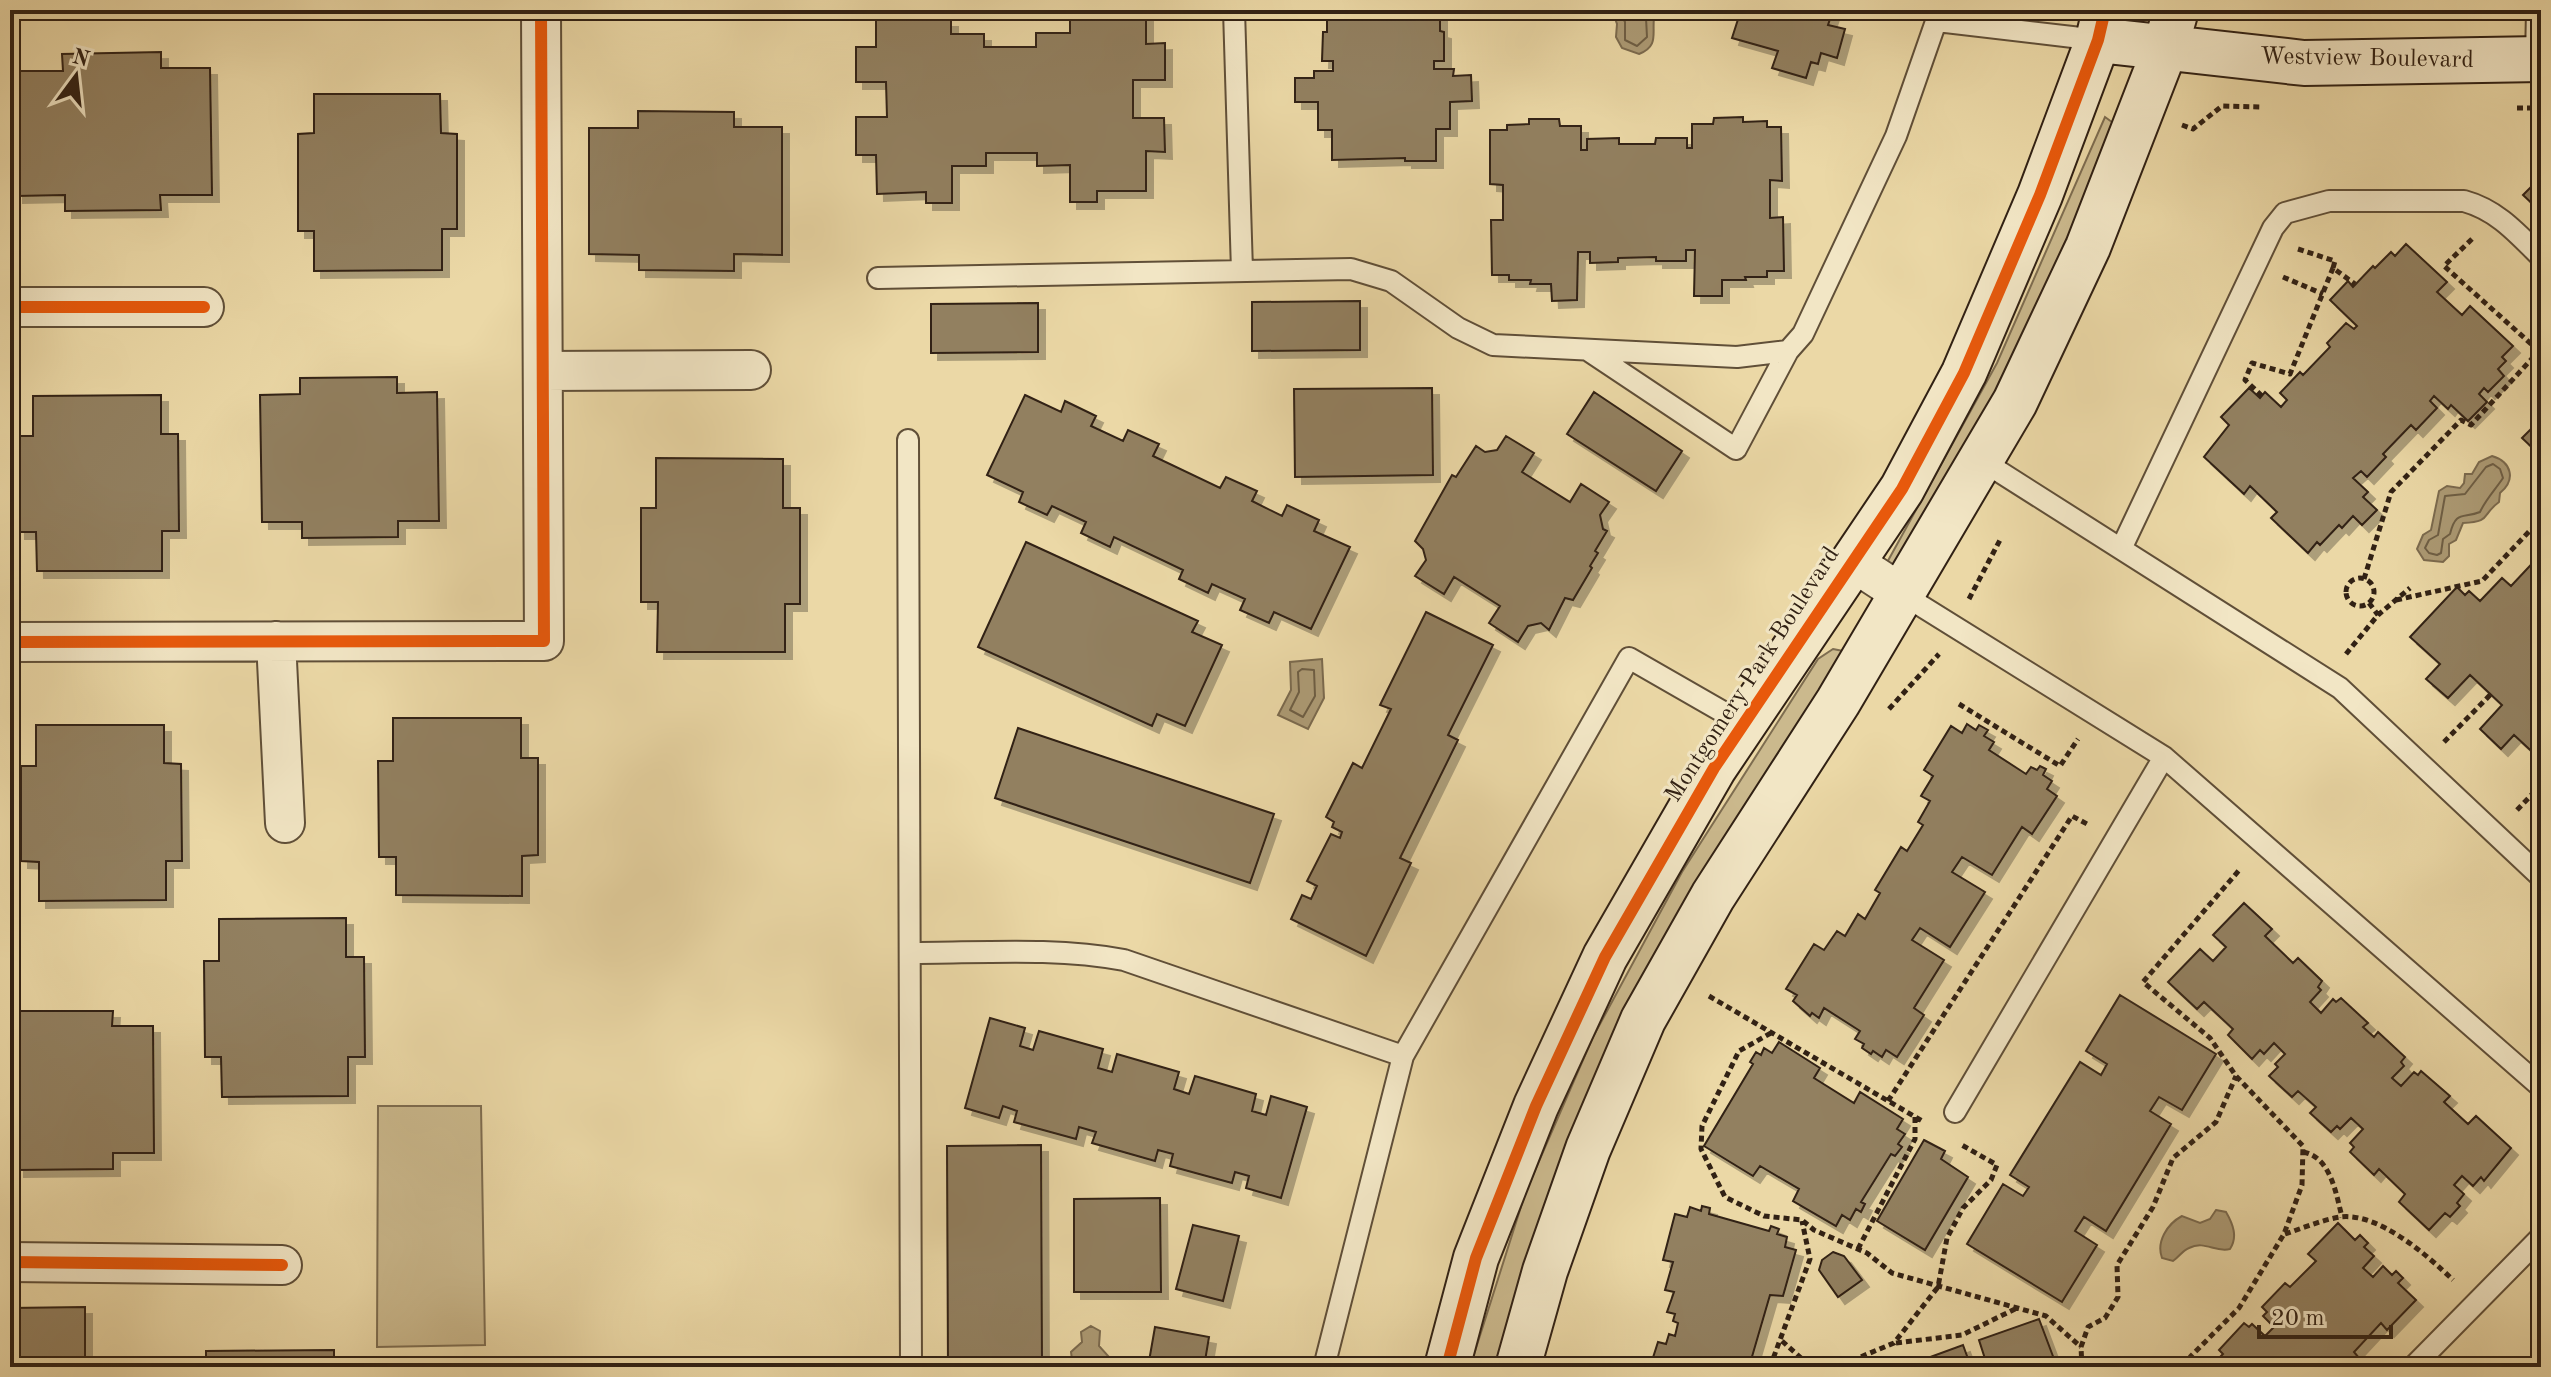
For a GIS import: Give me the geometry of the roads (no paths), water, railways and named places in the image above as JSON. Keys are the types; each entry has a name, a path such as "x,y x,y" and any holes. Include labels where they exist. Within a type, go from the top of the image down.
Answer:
{"street":[{"path":"10,642 544,641 541,10"},
{"name":"Westview Boulevard","path":"2101,25 2170,30 2304,63 2538,59"},
{"name":"Montgomery Park Boulevard","path":"1447,1367 1476,1258 1542,1092 1605,957 1714,768 1902,489 1964,373 2040,195 2101,25"},
{"path":"1518,1367 1545,1271 1588,1149 1643,1020 1713,896 1838,702 2015,402 2088,247 2170,30"},
{"path":"10,307 204,307"},
{"path":"543,371 751,370"},
{"path":"1853,562 1902,594"},
{"path":"276,641 285,823"},
{"path":"10,1262 282,1265"}],"lane":[{"path":"1234,10 1242,271"},
{"path":"2537,10 2538,59"},
{"path":"1589,351 1736,449 1788,351 1803,334 1896,136 1939,15 2101,25"},
{"path":"2121,549 2273,228 2285,213 2329,201 2464,201 2483,206 2504,220 2541,257"},
{"path":"878,278 1351,269 1391,281 1458,328 1493,345 1737,357 1788,351"},
{"path":"908,440 911,1367"},
{"path":"1981,460 2340,688 2541,877"},
{"path":"1902,594 2164,757 2541,1087"},
{"path":"1324,1367 1403,1056 1629,658 1744,724"},
{"path":"1955,1112 2164,757"},
{"path":"910,953 1061,953 1124,960 1403,1056"},
{"path":"2413,1367 2541,1237"}],"water":[{"path":"1612,10 1664,10 1654,18 1650,47 1639,54 1622,48 1616,37 1617,24"},
{"path":"2492,456 2504,462 2510,472 2499,502 2482,519 2463,523 2456,540 2449,544 2449,556 2443,562 2424,560 2417,549 2423,535 2431,530 2439,491 2447,486 2460,488 2465,474 2472,474 2479,462"},
{"path":"1322,659 1324,698 1308,729 1278,715 1291,690 1290,662"},
{"path":"2216,1210 2226,1212 2232,1226 2234,1240 2230,1249 2195,1246 2173,1261 2162,1258 2160,1246 2172,1224 2182,1216 2200,1223 2210,1219"},
{"path":"1091,1326 1100,1331 1099,1346 1118,1367 1073,1367 1071,1352 1082,1342 1081,1332"}]}
